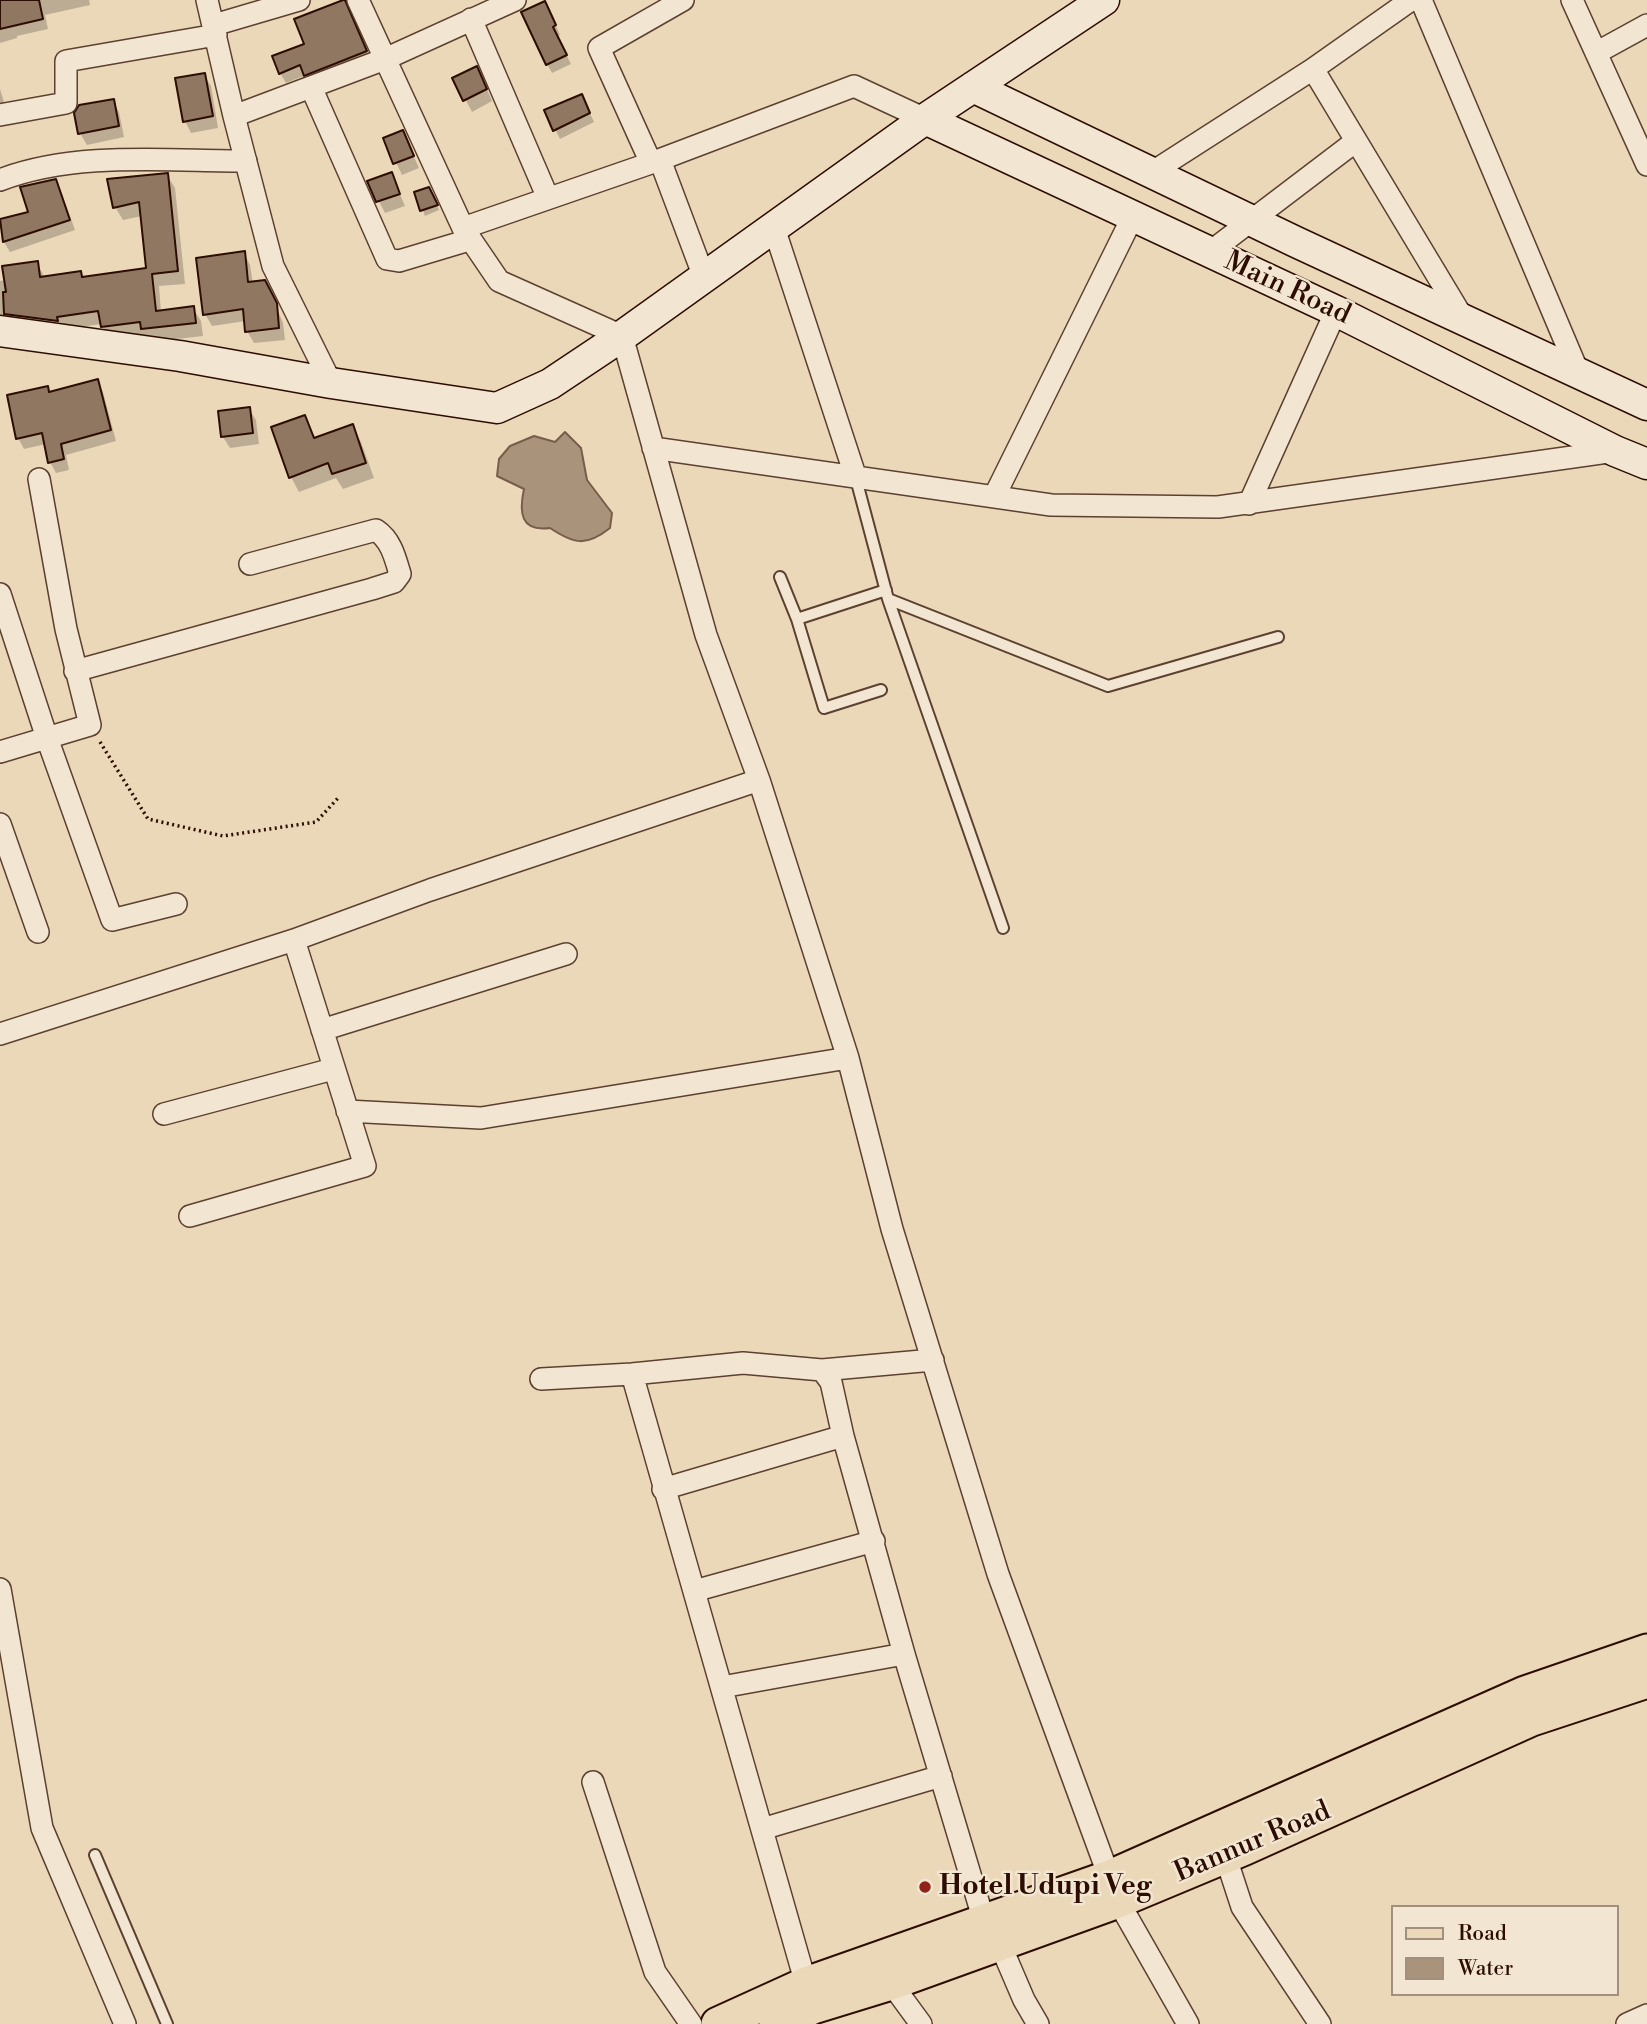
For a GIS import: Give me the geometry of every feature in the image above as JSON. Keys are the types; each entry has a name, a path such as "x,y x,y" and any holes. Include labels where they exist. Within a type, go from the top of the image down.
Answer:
{"main road":[{"path":"1114,1889 1525,1693 1647,1651"},
{"name":"Bannur Road","path":"776,2024 814,2005 891,1983 992,1932 1114,1889 1245,1848 1532,1719 1647,1681"},
{"path":"718,2024 814,2005 992,1932"}],"street":[{"path":"207,0 273,266 331,383"},
{"path":"0,115 66,103 66,61 215,30 299,0"},
{"path":"358,0 466,234 499,281 622,336"},
{"path":"234,116 385,59 515,0"},
{"path":"683,0 599,48 655,162 704,277"},
{"path":"0,331 180,356 331,383 497,408 550,384 622,336 925,119 1104,0"},
{"path":"1151,173 1313,69 1411,0"},
{"path":"1421,0 1579,374"},
{"path":"1572,0 1647,165"},
{"path":"471,19 548,198"},
{"path":"1596,54 1647,25"},
{"path":"1313,69 1464,320"},
{"path":"311,87 387,259 399,261 548,198 655,162 854,86 925,119"},
{"path":"973,87 1249,220 1647,405"},
{"name":"Main Road","path":"925,119 1336,311 1615,451 1647,464"},
{"path":"1210,252 1356,141"},
{"path":"0,180 14,174 86,161 246,161"},
{"path":"995,495 1133,216"},
{"path":"774,228 855,475"},
{"path":"1250,503 1336,311"},
{"path":"622,336 706,635 759,780 848,1058 892,1229 998,1574 1114,1889 1188,2024"},
{"path":"653,448 1051,505 1218,507 1615,451"},
{"path":"0,752 90,725 75,671 39,479"},
{"path":"75,671 372,589 394,582 400,574 390,544 376,530 250,564"},
{"path":"0,594 47,738 112,920 176,904"},
{"path":"0,1034 294,940 430,890 759,780"},
{"path":"0,824 38,932"},
{"path":"190,1216 365,1166 294,940"},
{"path":"322,1030 566,954"},
{"path":"347,1111 481,1118 848,1058"},
{"path":"163,1114 333,1069"},
{"path":"541,1379 632,1374 743,1363 822,1370 933,1360"},
{"path":"822,1370 831,1382 843,1436 904,1654 992,1932 1038,2024"},
{"path":"632,1374 814,2005"},
{"path":"663,1489 843,1436"},
{"path":"694,1591 874,1541"},
{"path":"0,1589 42,1828 125,2024"},
{"path":"722,1687 904,1654"},
{"path":"762,1829 941,1776"},
{"path":"593,1782 655,1972 691,2024"},
{"path":"1225,1855 1242,1907 1320,2024"},
{"path":"891,1983 921,2024"},
{"path":"1626,2024 1647,2015"}],"lane":[{"path":"855,475 887,594 1003,928"},
{"path":"780,577 797,619 824,708 881,690"},
{"path":"797,619 887,594 1108,686 1278,637"},
{"path":"95,1855 167,2024"}],"path":[{"path":"90,725 148,819 223,836 316,822 339,797"}],"water":[{"path":"565,432 581,448 587,480 612,513 610,528 587,541 573,540 550,528 533,527 527,523 522,513 524,489 497,476 499,459 510,446 534,436 555,442"}],"building":[{"path":"0,0 39,0 43,19 0,29"},
{"path":"343,0 367,51 304,76 300,65 279,74 272,56 304,44 294,19"},
{"path":"545,1 556,25 553,27 567,55 546,65 521,12"},
{"path":"477,66 487,89 463,101 452,78"},
{"path":"205,73 213,116 183,122 175,78"},
{"path":"582,94 590,113 553,131 544,110"},
{"path":"114,99 119,126 78,134 74,113 79,105"},
{"path":"403,130 414,156 393,164 383,138"},
{"path":"392,172 400,194 376,202 367,181"},
{"path":"168,173 178,271 152,274 156,311 194,306 196,323 141,329 140,322 101,327 98,311 57,317 58,321 4,314 3,292 6,292 2,266 38,261 40,277 81,271 82,277 146,268 139,202 113,208 107,179"},
{"path":"56,179 70,220 3,242 0,219 28,212 20,187"},
{"path":"429,187 438,205 420,211 414,192"},
{"path":"245,251 248,282 265,280 277,303 279,328 245,332 243,309 203,315 196,258"},
{"path":"98,379 111,430 61,444 64,459 48,463 42,433 16,439 7,395 48,386 49,392"},
{"path":"250,407 253,433 221,437 218,411"},
{"path":"305,415 314,438 353,424 366,463 332,474 328,463 289,478 271,427"}],"place":[{"name":"Hotel Udupi Veg","path":"925,1887"}]}
